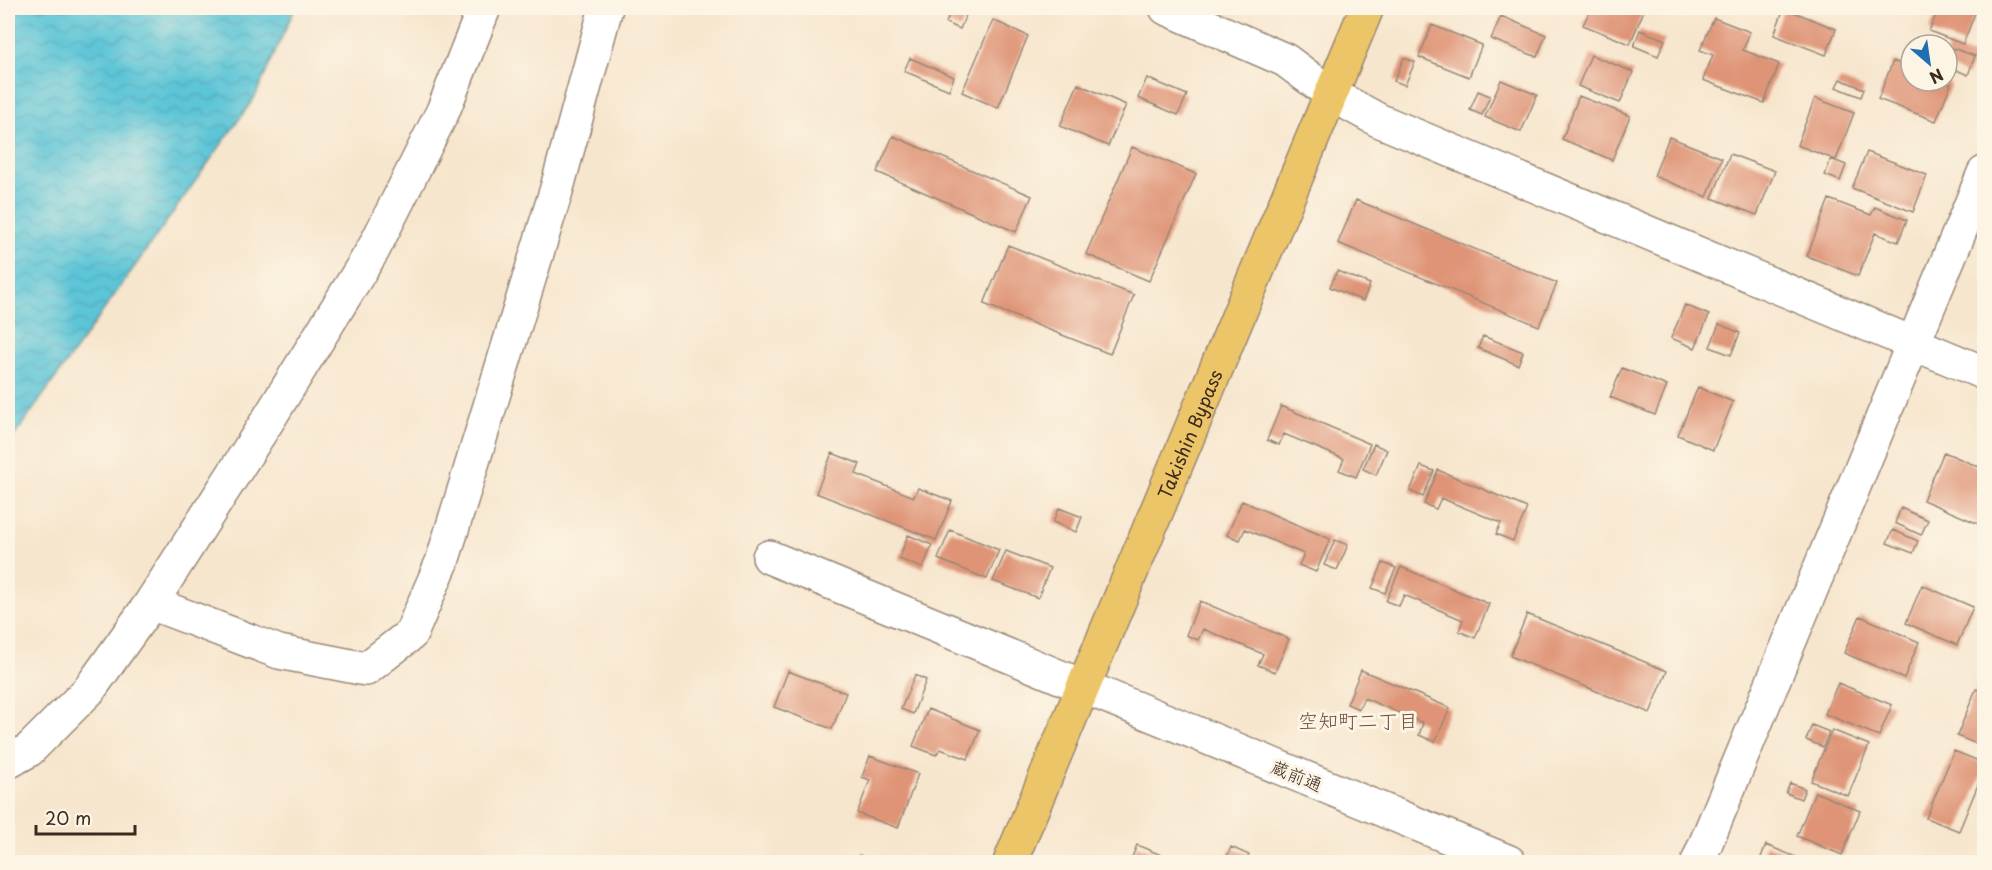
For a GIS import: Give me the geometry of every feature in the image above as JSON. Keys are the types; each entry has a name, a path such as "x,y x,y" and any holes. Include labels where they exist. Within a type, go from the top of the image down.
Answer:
{"highway":[{"name":"Takishin Bypass","path":"1010,862 1367,8"}],"street":[{"path":"8,762 29,750 89,690 151,603 268,420 373,250 443,111 484,8"},
{"path":"151,603 279,652 366,669 411,634 442,562 557,188 606,8"},
{"path":"1166,8 1285,60 1331,94 1378,120 1984,373"},
{"path":"1698,862 1984,172"},
{"name":"蔵前通","path":"769,557 1509,862"}],"water":[{"path":"8,8 295,8 255,97 8,445"}],"building":[{"path":"952,8 969,8 960,29 946,23"},
{"path":"1591,8 1645,8 1630,44 1583,25"},
{"path":"1784,8 1836,29 1826,55 1774,35"},
{"path":"1939,8 1977,8 1963,44 1959,42 1959,33 1929,31"},
{"path":"1501,16 1546,35 1537,57 1491,39"},
{"path":"1714,18 1750,32 1743,50 1779,64 1764,103 1703,80 1713,55 1700,50"},
{"path":"993,20 1028,36 998,108 962,92"},
{"path":"1432,25 1482,45 1469,77 1419,57"},
{"path":"1640,30 1665,40 1658,56 1634,46"},
{"path":"1959,50 1975,56 1968,75 1959,71"},
{"path":"1591,55 1633,72 1620,103 1578,86"},
{"path":"910,58 954,77 949,90 904,71"},
{"path":"1404,58 1415,62 1405,85 1394,81"},
{"path":"1893,61 1899,63 1899,93 1947,93 1936,121 1878,99"},
{"path":"1147,78 1187,95 1178,115 1138,98"},
{"path":"1840,79 1864,89 1861,97 1836,87"},
{"path":"1501,80 1537,95 1521,132 1485,117"},
{"path":"1078,84 1126,105 1108,146 1060,126"},
{"path":"1478,91 1490,96 1482,115 1470,110"},
{"path":"1579,96 1630,116 1612,160 1562,139"},
{"path":"1815,98 1854,113 1836,160 1797,145"},
{"path":"893,136 1032,196 1016,232 877,172"},
{"path":"1669,137 1722,158 1707,197 1654,176"},
{"path":"1132,147 1196,174 1149,281 1086,254"},
{"path":"1867,152 1927,175 1913,212 1852,188"},
{"path":"1730,154 1775,171 1757,215 1712,198"},
{"path":"1831,159 1846,165 1840,181 1825,175"},
{"path":"1829,199 1871,215 1875,207 1907,220 1898,242 1875,233 1858,276 1807,256"},
{"path":"1356,200 1557,283 1539,326 1338,243"},
{"path":"1008,245 1134,295 1110,354 984,304"},
{"path":"1337,271 1370,284 1363,301 1330,287"},
{"path":"1685,305 1709,315 1695,348 1671,338"},
{"path":"1719,324 1740,333 1731,355 1710,347"},
{"path":"1483,336 1523,352 1518,365 1478,348"},
{"path":"1622,368 1667,386 1655,415 1610,397"},
{"path":"1698,387 1733,402 1713,450 1678,435"},
{"path":"1281,406 1370,444 1356,477 1339,470 1344,459 1284,434 1279,445 1267,440"},
{"path":"1374,444 1387,450 1376,475 1363,469"},
{"path":"1944,452 1984,469 1984,517 1981,525 1923,500"},
{"path":"832,453 860,464 856,474 914,497 918,488 952,501 936,540 816,493"},
{"path":"1421,466 1434,471 1423,497 1410,491"},
{"path":"1438,470 1527,508 1513,541 1496,534 1501,523 1441,498 1436,509 1424,504"},
{"path":"1242,501 1330,539 1316,572 1299,565 1304,554 1245,529 1240,540 1227,535"},
{"path":"1059,508 1082,517 1076,532 1053,522"},
{"path":"1901,508 1928,520 1921,535 1895,523"},
{"path":"950,530 999,550 987,579 938,559"},
{"path":"1893,530 1918,541 1913,553 1887,543"},
{"path":"908,535 932,545 923,568 899,559"},
{"path":"1335,540 1348,545 1337,570 1324,565"},
{"path":"1006,551 1050,568 1038,598 993,581"},
{"path":"1383,563 1396,568 1385,593 1372,588"},
{"path":"1401,567 1489,604 1475,638 1459,631 1463,620 1404,595 1399,606 1386,601"},
{"path":"1922,585 1973,607 1957,645 1906,623"},
{"path":"1200,601 1289,639 1275,672 1258,665 1263,654 1203,629 1198,640 1186,635"},
{"path":"1527,614 1667,671 1650,713 1510,656"},
{"path":"1860,616 1919,642 1904,678 1844,653"},
{"path":"1361,670 1450,708 1435,742 1419,735 1423,723 1364,698 1359,709 1347,704"},
{"path":"788,671 846,693 832,729 774,707"},
{"path":"915,675 926,680 913,714 901,709"},
{"path":"1838,683 1892,705 1879,736 1825,714"},
{"path":"1976,689 1984,692 1984,747 1957,736"},
{"path":"928,709 980,730 968,759 940,749 936,755 913,746"},
{"path":"1812,725 1829,732 1823,747 1806,740"},
{"path":"1832,730 1869,745 1848,796 1811,781"},
{"path":"1954,751 1984,763 1984,770 1959,831 1926,818"},
{"path":"870,756 918,774 898,828 857,813 870,780 862,777"},
{"path":"1790,783 1805,789 1801,799 1786,793"},
{"path":"1815,792 1860,811 1842,855 1797,836"},
{"path":"1137,845 1178,862 1130,862"},
{"path":"1766,845 1801,859 1799,862 1759,862"},
{"path":"1231,847 1249,855 1245,862 1211,862 1213,856 1225,861"},
{"path":"859,855 878,862 856,862"}],"district":[{"name":"空知町二丁目","path":"1358,720"}]}
